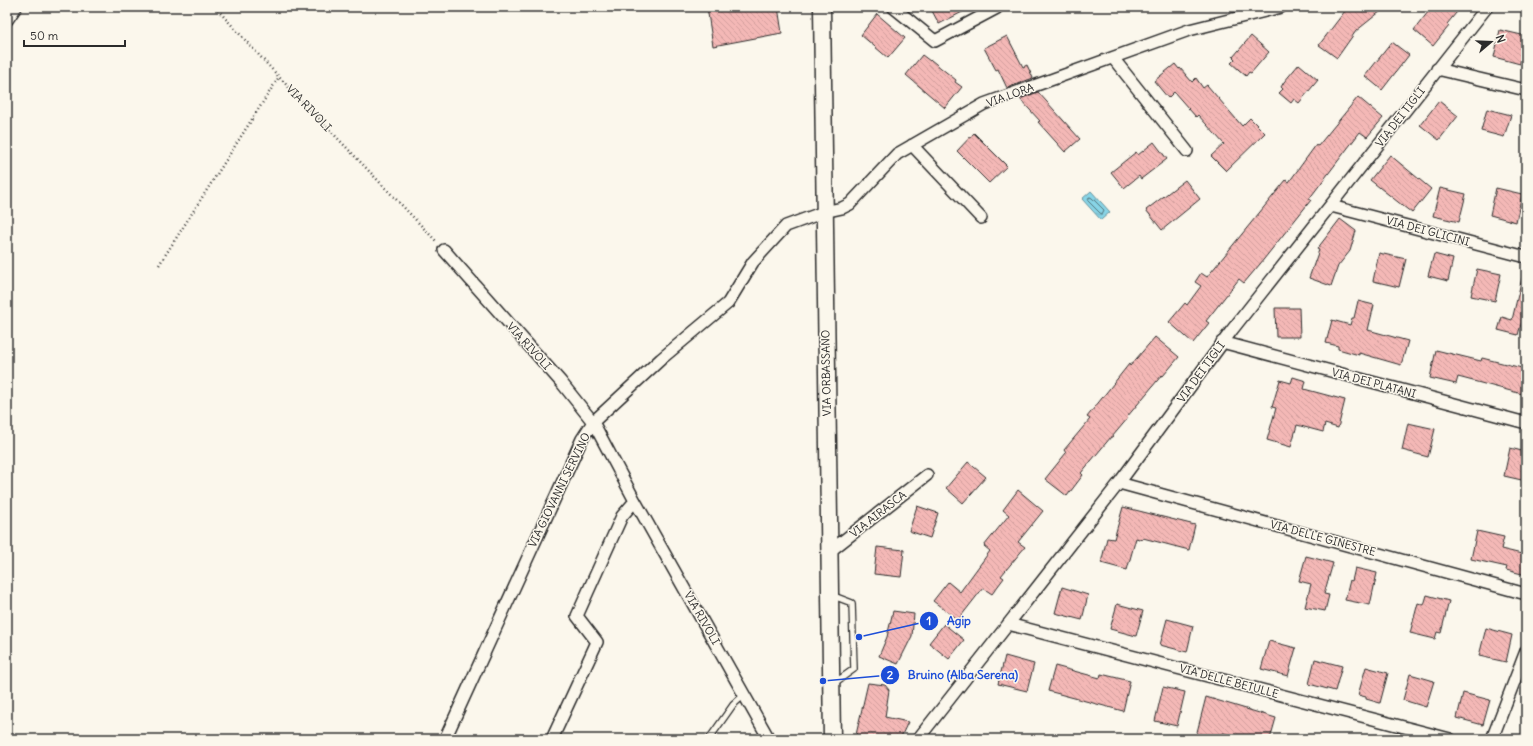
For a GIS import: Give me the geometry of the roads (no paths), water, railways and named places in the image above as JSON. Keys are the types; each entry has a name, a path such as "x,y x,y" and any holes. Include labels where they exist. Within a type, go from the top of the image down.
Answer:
{"main road":[{"name":"VIA ORBASSANO","path":"822,7 832,739"}],"street":[{"path":"7,20 16,7"},
{"path":"893,7 935,41 997,8"},
{"name":"VIA LORA","path":"824,212 842,208 850,204 897,154 984,104 1189,30 1281,7"},
{"name":"VIA DEI TIGLI","path":"918,739 1119,483 1222,342 1487,7"},
{"path":"1113,58 1187,152"},
{"path":"1437,69 1526,90"},
{"path":"912,145 981,218"},
{"name":"VIA DEI GLICINI","path":"1331,206 1526,257"},
{"name":"VIA GIOVANNI SERVINO","path":"445,739 582,439 593,422 661,359 728,303 753,262 786,226 824,212"},
{"name":"VIA RIVOLI","path":"444,250 561,382 593,422 635,501 769,739"},
{"name":"VIA DEI PLATANI","path":"1222,342 1526,423"},
{"name":"VIA AIRASCA","path":"829,552 927,475"},
{"name":"VIA DELLE GINESTRE","path":"1119,483 1526,594"},
{"path":"552,739 597,642 577,616 622,516 635,501"},
{"name":"VIA DELLE BETULLE","path":"1008,624 1450,739"},
{"path":"1492,739 1526,651"}],"lane":[{"path":"830,594 852,603 854,669 831,685"},
{"path":"709,739 733,705 744,695"}],"water":[{"path":"1091,191 1110,212 1101,220 1082,199"}],"place":[{"name":"Agip","path":"859,637"},
{"name":"Bruino (Alba Serena)","path":"823,681"}]}
